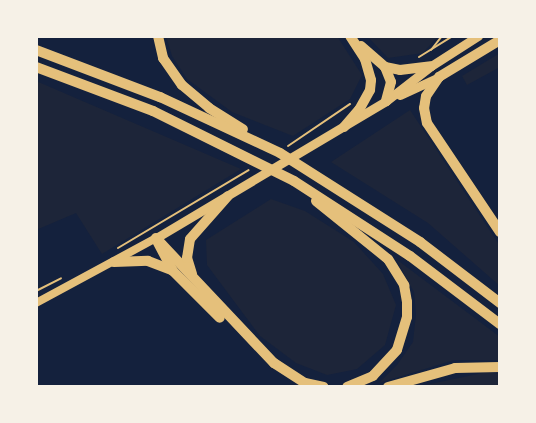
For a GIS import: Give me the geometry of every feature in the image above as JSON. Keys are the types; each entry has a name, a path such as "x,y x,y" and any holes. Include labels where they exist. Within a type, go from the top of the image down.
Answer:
{"highway":[{"path":"158,36 163,58 182,85 209,108 243,129 252,139"},
{"path":"351,37 385,68 391,82 386,101"},
{"path":"344,127 359,110 370,90 371,80 365,59 351,37"},
{"path":"500,40 439,77 426,96 424,108 427,123 500,232"},
{"path":"36,50 117,79 252,139 308,169 373,210 500,303"},
{"path":"385,68 400,70 431,66"},
{"path":"36,67 153,111 294,181 410,256 500,324"},
{"path":"294,181 377,248 397,271 404,285 407,317 397,350 373,376 347,387"},
{"path":"196,282 187,258 190,238 228,196"},
{"path":"156,238 173,270 270,368 297,387"},
{"path":"156,238 274,363 290,376 324,387"},
{"path":"110,260 148,261 173,270"},
{"path":"388,387 456,368 500,367"}],"main road":[{"path":"36,303 110,260 156,238 320,142 386,101 431,66 478,36"},
{"path":"386,101 439,77"}],"path":[{"path":"431,50 442,36"},
{"path":"110,260 234,179"},
{"path":"36,291 69,274"}],"shaded area":[{"path":"166,36 337,36 362,75 350,99 293,136 232,112 187,79 172,56"},
{"path":"367,36 438,36 423,53 388,58"},
{"path":"500,53 500,67 467,85 462,76"},
{"path":"36,81 241,169 102,254 76,213 36,230"},
{"path":"410,110 500,246 500,286 428,223 331,162"},
{"path":"271,199 305,211 354,242 383,274 396,305 385,345 357,369 327,375 296,363 260,336 207,265 206,240"},
{"path":"396,259 500,337 500,360 454,360 379,383 397,365 413,342 416,314 414,292"},
{"path":"487,372 500,374 500,387 416,387"}]}
